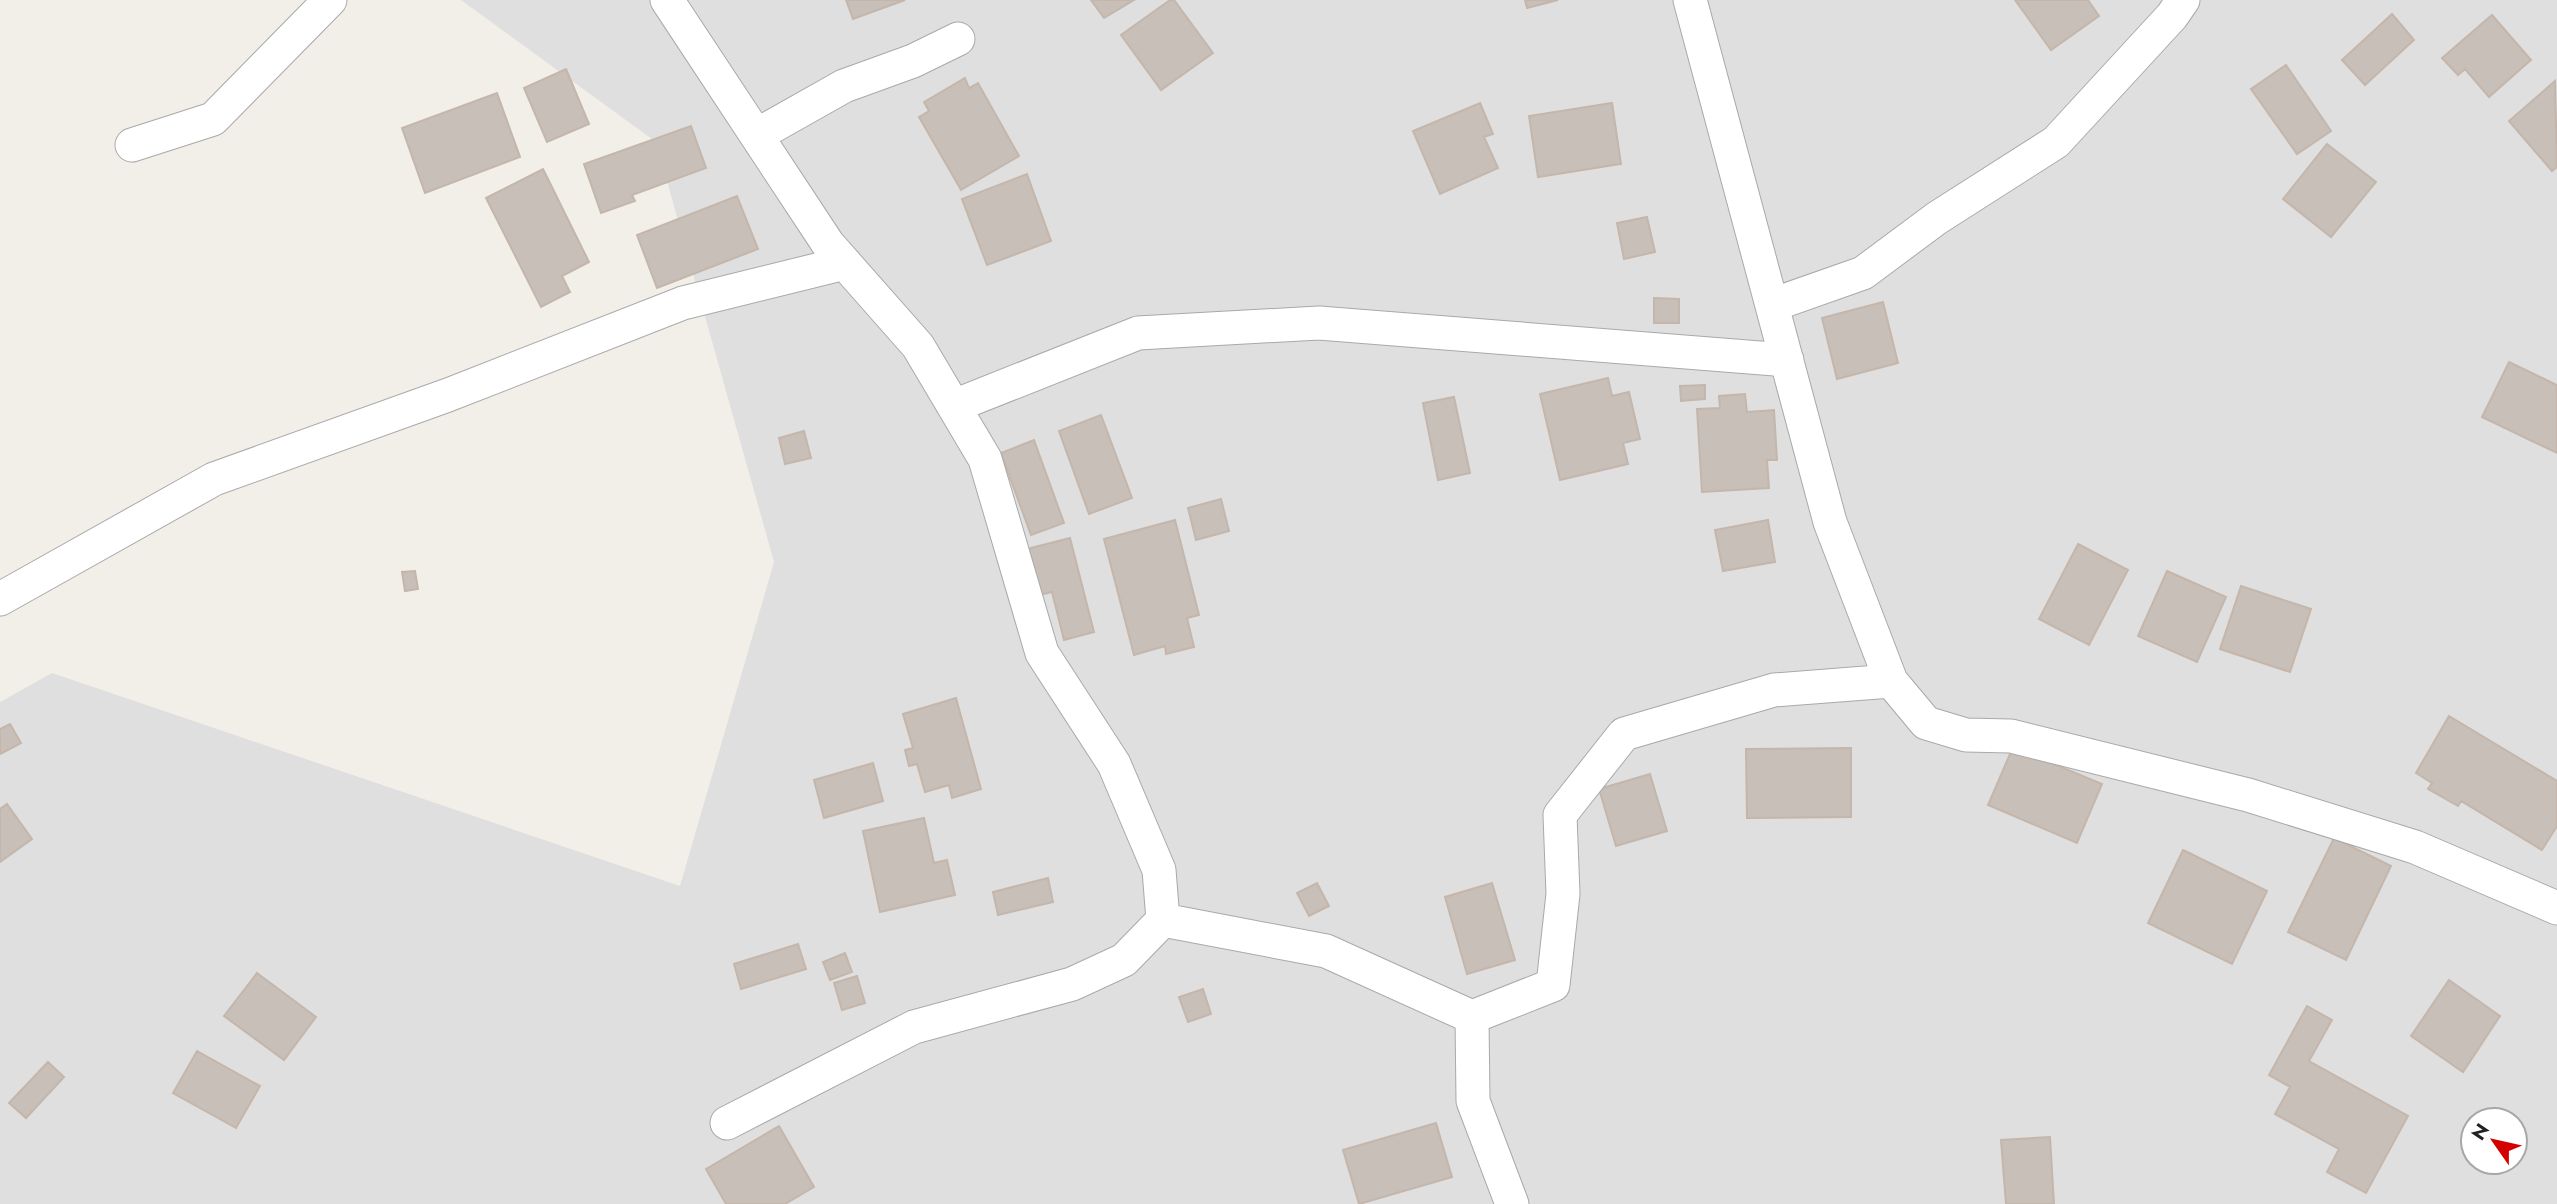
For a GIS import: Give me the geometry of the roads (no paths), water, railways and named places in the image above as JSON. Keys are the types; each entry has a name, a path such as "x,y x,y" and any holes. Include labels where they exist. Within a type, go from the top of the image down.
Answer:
{"street":[{"path":"132,145 213,119 330,0"},
{"path":"667,0 828,244 918,346 985,458 1042,653 1114,764 1159,870 1163,920 1124,960 1093,975 1072,984 914,1027 727,1123"},
{"path":"1690,0 1830,522 1891,681 1926,723 1966,735 2011,736 2248,795 2415,847 2557,908"},
{"path":"1772,305 1863,273 1937,218 2056,142 2172,16 2183,0"},
{"path":"757,135 844,86 913,61 958,39"},
{"path":"0,599 214,479 448,395 683,303 845,263"},
{"path":"954,406 1138,332 1319,323 1787,360"},
{"path":"1163,920 1326,951 1472,1017 1553,985 1563,894 1560,815 1625,734 1774,690 1891,681"},
{"path":"1472,1017 1474,1101 1513,1204"}]}
